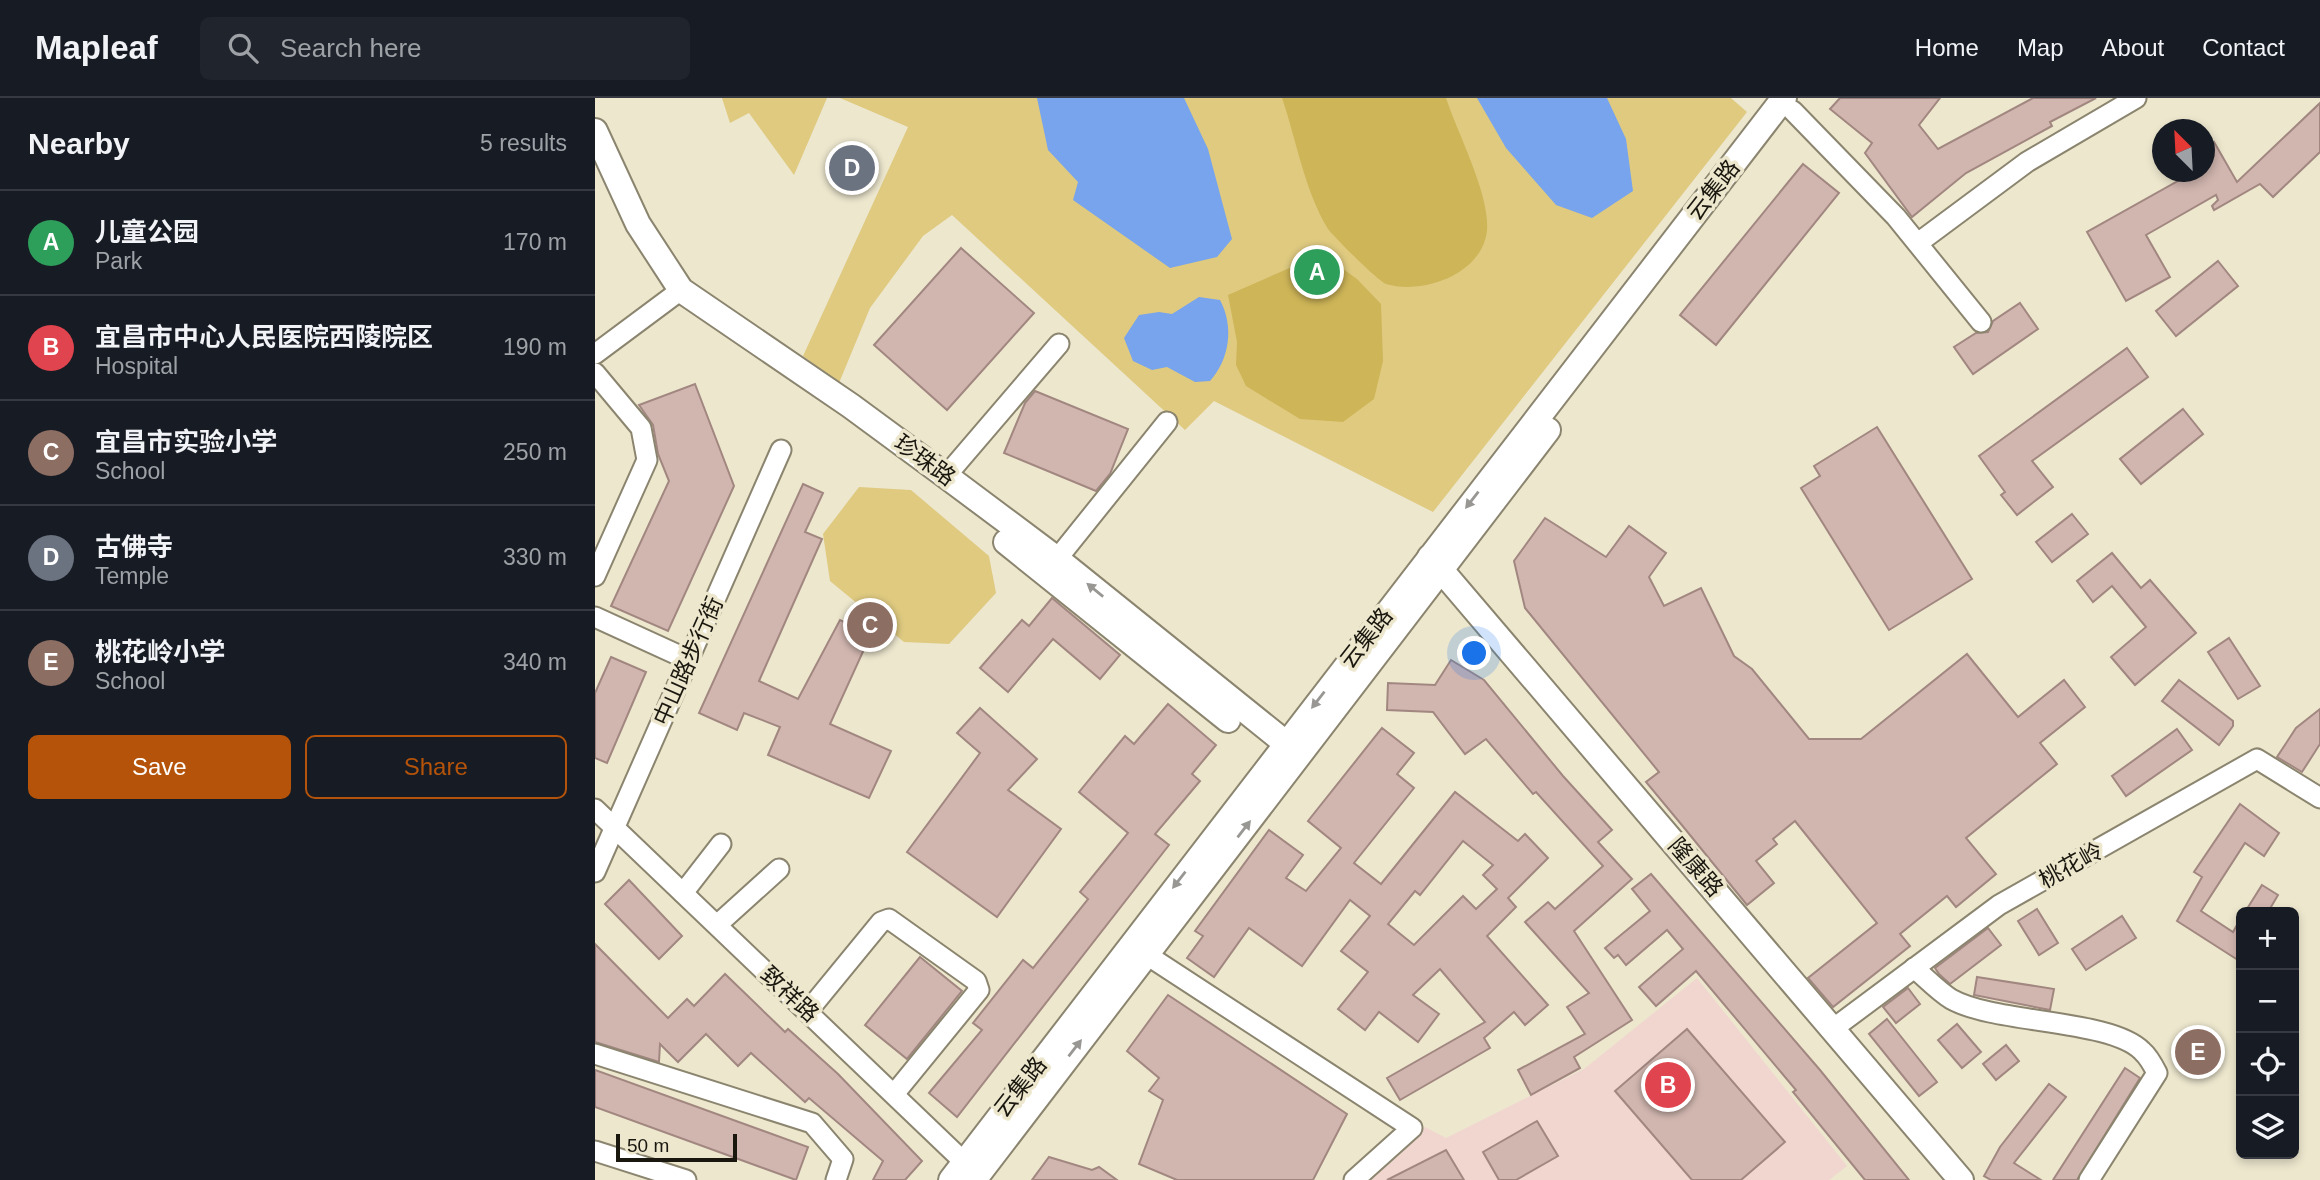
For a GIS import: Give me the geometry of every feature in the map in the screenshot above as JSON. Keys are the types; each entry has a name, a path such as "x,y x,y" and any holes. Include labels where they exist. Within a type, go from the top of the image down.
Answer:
{"main road":[{"name":"云集路","path":"963,1174 1793,102"},
{"name":"珍珠路","path":"595,131 638,224 675,294 946,476 1056,559 1287,757"},
{"name":"珍珠路","path":"595,162 626,232 675,294 936,488 1287,757"},
{"name":"隆康路","path":"1430,569 1834,1028 1961,1180"},
{"name":"隆康路","path":"1430,569 1939,1180"},
{"name":"云集路","path":"963,1174 1147,955 1287,757"}],"street":[{"path":"1918,243 2027,162 2136,98"},
{"path":"1793,102 1918,243 1981,322"},
{"path":"595,354 675,294"},
{"path":"946,476 1059,344"},
{"path":"595,373 641,428 647,460 595,576"},
{"path":"1056,559 1167,422"},
{"name":"中山路步行街","path":"595,872 781,450"},
{"path":"595,617 689,660"},
{"name":"桃花岭","path":"1834,1028 1999,905 2257,759 2320,799"},
{"name":"致祥路","path":"595,809 895,1093 963,1174"},
{"path":"683,893 721,844"},
{"path":"717,925 779,869"},
{"path":"808,1011 881,922 889,919 976,981 979,990 895,1093"},
{"path":"1147,955 1412,1128 1354,1180"},
{"path":"1914,968 1952,999 2011,1016 2128,1041 2141,1050 2158,1073 2089,1180"},
{"path":"595,1054 811,1123 843,1159 836,1180"},
{"path":"595,1151 665,1178 686,1180"}],"shaded area":[{"path":"722,98 827,98 794,175 749,113 730,123"},
{"path":"840,98 1731,98 1747,112 1433,512 1214,401 1185,430 952,215 923,236 870,308 839,383 803,356 908,127"},
{"path":"1282,98 1446,98 1479,182 1487,216 1483,245 1475,259 1449,278 1417,286 1386,284 1374,275 1332,234 1320,214 1307,182"},
{"path":"1317,256 1328,258 1357,279 1381,304 1383,361 1374,399 1343,422 1300,419 1246,386 1236,365 1237,342 1228,295"},
{"path":"859,487 911,490 989,556 996,593 949,644 904,642 830,581 823,534"},
{"path":"1697,978 1847,1166 1829,1180 1371,1180 1425,1127 1446,1138 1584,1069"}],"water":[{"path":"1037,98 1184,98 1208,149 1232,239 1217,257 1170,268 1073,200 1078,182 1048,150"},
{"path":"1477,98 1607,98 1626,139 1633,191 1592,218 1556,205 1506,148"},
{"path":"1199,297 1220,300 1227,321 1226,353 1210,381 1195,382 1167,367 1152,370 1133,361 1124,338 1139,315 1159,312 1172,314"}],"building":[{"path":"1840,98 1940,98 1919,125 1938,149 2033,98 2096,98 2050,122 2052,126 1966,173 1912,217 1865,153 1872,143 1830,109"},
{"path":"2320,103 2320,152 2273,197 2260,184 2214,210 2212,206 2218,200 2216,195 2146,235 2170,277 2126,301 2087,232 2176,182 2215,182 2215,144 2237,182"},
{"path":"1803,164 1839,193 1716,345 1680,315"},
{"path":"961,248 1034,313 947,410 874,345"},
{"path":"2218,261 2238,286 2176,336 2156,311"},
{"path":"2020,303 2038,329 1973,374 1954,347 1976,333 1988,332 1993,321"},
{"path":"2127,348 2148,377 2032,461 2053,487 2017,515 2001,495 2005,492 1979,456"},
{"path":"695,384 734,486 668,631 611,606 669,481 658,454 653,425 639,405"},
{"path":"1035,391 1128,429 1110,474 1096,491 1004,453 1025,403"},
{"path":"2183,409 2203,434 2141,484 2120,459"},
{"path":"1877,427 1972,579 1889,630 1801,488 1820,476 1814,466"},
{"path":"803,484 823,493 805,532 822,539 759,681 798,699 840,620 871,634 830,724 891,751 869,798 768,755 780,727 744,713 737,730 699,713"},
{"path":"2072,514 2088,534 2052,562 2036,542"},
{"path":"1545,518 1606,557 1629,526 1666,553 1649,577 1664,606 1701,588 1734,656 1752,669 1809,739 1861,739 1967,654 2018,717 2064,680 2085,707 2040,743 2057,764 1966,838 1996,874 1956,907 1947,896 1900,934 1910,946 1833,1007 1808,978 1877,923 1795,821 1773,839 1777,844 1756,861 1774,883 1747,905 1646,782 1659,772 1525,608 1514,561"},
{"path":"2112,553 2141,588 2150,580 2196,633 2135,685 2111,657 2146,627 2112,586 2093,602 2077,581"},
{"path":"1052,598 1120,655 1100,679 1053,639 1008,692 980,668 1022,620 1029,626"},
{"path":"2229,638 2260,686 2238,699 2208,652"},
{"path":"611,657 646,672 607,763 595,758 595,693"},
{"path":"1451,660 1484,680 1563,776 1612,830 1598,842 1632,879 1574,931 1632,1020 1574,1057 1580,1068 1531,1095 1518,1070 1585,1034 1567,1007 1589,993 1525,922 1548,902 1555,909 1603,866 1536,792 1533,794 1486,739 1465,754 1433,712 1387,710 1388,683 1435,685"},
{"path":"2179,680 2233,721 2233,726 2219,745 2162,701"},
{"path":"1168,704 1216,745 1192,774 1200,781 1155,834 1169,845 957,1117 929,1093 982,1030 973,1023 1023,960 1033,968 1088,899 1080,892 1128,833 1079,792 1125,736 1134,744"},
{"path":"980,708 1037,759 1008,790 1061,829 997,917 907,852 980,753 957,733"},
{"path":"2320,709 2320,744 2302,772 2277,757 2296,728"},
{"path":"1382,728 1414,753 1397,774 1414,788 1354,863 1381,884 1455,792 1518,841 1525,834 1548,858 1508,898 1516,907 1487,936 1548,1005 1525,1025 1514,1012 1484,1038 1490,1048 1400,1100 1387,1078 1485,1022 1440,969 1413,995 1439,1014 1418,1042 1379,1012 1365,1030 1338,1009 1368,972 1341,951 1370,916 1350,900 1302,966 1249,928 1214,977 1187,958 1203,936 1195,931 1269,830 1303,855 1286,878 1306,891 1341,848 1308,821","holes":["1463,841 1493,865 1483,875 1497,889 1476,909 1463,896 1414,945 1388,924 1415,891 1420,895"]},
{"path":"2177,729 2192,750 2126,796 2112,776"},
{"path":"2240,804 2279,833 2264,856 2245,843 2201,911 2233,932 2236,927 2236,959 2177,921 2202,877 2194,872"},
{"path":"1651,874 1820,1070 1909,1180 1865,1180 1793,1092 1796,1090 1696,971 1656,1006 1639,987 1683,949 1667,930 1626,965 1618,955 1614,958 1605,948 1650,911 1632,889"},
{"path":"629,880 682,936 659,959 605,904"},
{"path":"2262,885 2278,895 2271,907 2248,907"},
{"path":"2037,909 2058,943 2039,955 2018,921"},
{"path":"2122,916 2136,938 2086,970 2072,949"},
{"path":"1988,928 2001,945 1950,984 1935,968"},
{"path":"595,944 668,1018 687,999 694,1006 725,974 785,1032 788,1029 838,1074 922,1161 905,1180 873,1180 883,1161 809,1098 805,1102 751,1053 738,1066 706,1034 678,1062 660,1044 659,1062 595,1042"},
{"path":"920,957 962,991 907,1059 865,1025"},
{"path":"1977,977 2054,989 2050,1010 1974,995"},
{"path":"1908,988 1920,1004 1896,1023 1883,1007"},
{"path":"1168,995 1347,1114 1313,1180 1177,1180 1139,1164 1163,1100 1149,1091 1159,1078 1127,1051"},
{"path":"1887,1019 1937,1082 1919,1096 1869,1034"},
{"path":"1957,1024 1981,1052 1962,1068 1938,1040"},
{"path":"1687,1029 1785,1142 1741,1180 1692,1180 1615,1091"},
{"path":"2006,1045 2019,1061 1996,1080 1983,1064"},
{"path":"2125,1068 2140,1078 2077,1180 2053,1180"},
{"path":"595,1070 808,1147 796,1180 595,1107"},
{"path":"2049,1084 2066,1097 2014,1163 2041,1180 1991,1180 1984,1176 2000,1147"},
{"path":"1537,1121 1558,1156 1516,1180 1499,1180 1483,1152"},
{"path":"1446,1150 1464,1180 1387,1180"},
{"path":"1049,1157 1092,1170 1099,1167 1117,1180 1032,1180"}],"place":[{"name":"古佛寺","path":"852,168"},
{"name":"儿童公园","path":"1317,272"},
{"name":"宜昌市实验小学","path":"870,625"},
{"name":"桃花岭小学","path":"2198,1052"},
{"name":"宜昌市中心人民医院西陵院区","path":"1668,1085"}]}
